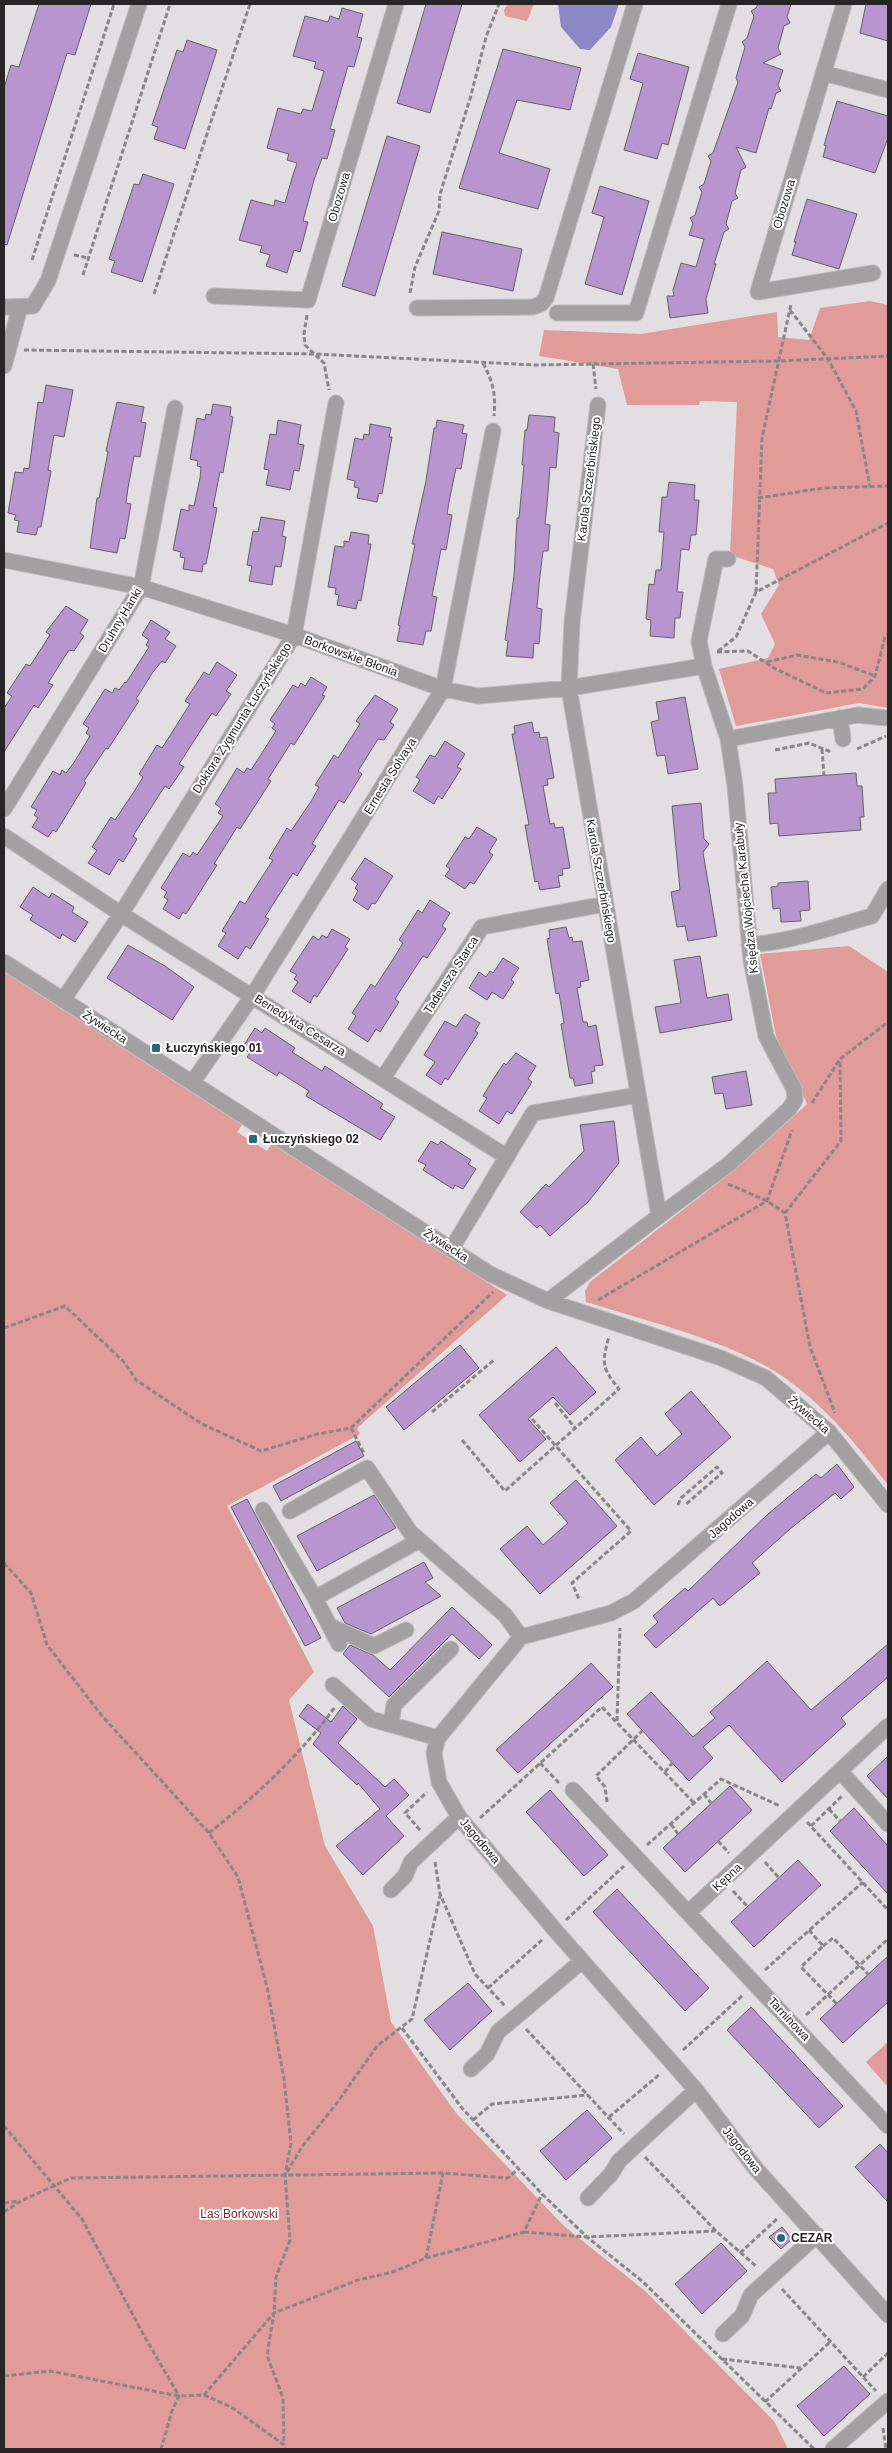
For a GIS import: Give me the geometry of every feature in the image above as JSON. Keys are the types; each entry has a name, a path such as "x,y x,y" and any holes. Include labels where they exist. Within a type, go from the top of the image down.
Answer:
{"street":[{"path":"4,307 33,306 48,281 139,4"},
{"name":"Obozowa","path":"214,296 308,300 396,4"},
{"path":"417,308 533,307 541,304 546,298 635,4"},
{"path":"556,313 636,314 729,4"},
{"name":"Obozowa","path":"844,4 758,292 872,274"},
{"path":"823,73 888,90"},
{"path":"4,366 20,307"},
{"name":"Doktora Zygmunta Łuczyńskiego","path":"63,1000 121,914 294,635 336,403"},
{"name":"Karola Szczerbińskiego","path":"598,405 572,622 569,688 659,1216"},
{"name":"Druhny Hanki","path":"4,809 141,587 175,408"},
{"name":"Ernesta Solvaya","path":"192,1083 253,995 444,689 493,430"},
{"name":"Księdza Wojciecha Karabuły","path":"659,1216 729,1164 789,1108 795,1100 794,1089 766,1036 749,946 735,786 728,738 704,666 699,641 716,559 728,559"},
{"name":"Borkowskie Błonia","path":"4,560 141,587 294,635 444,689 478,696 569,688 704,666"},
{"path":"728,738 858,715 886,718"},
{"path":"840,718 841,745"},
{"name":"Benedykta Cesarza","path":"4,836 121,914 253,995 507,1157"},
{"path":"749,946 780,941 872,916 888,889"},
{"name":"Tadeusza Starca","path":"383,1078 482,926 605,904"},
{"name":"Żywiecka","path":"4,962 490,1274 548,1301 721,1358 766,1378 833,1425 888,1505"},
{"path":"452,1248 534,1113 638,1095"},
{"path":"548,1301 659,1216"},
{"name":"Jagodowa","path":"522,1637 611,1613 634,1601 833,1425"},
{"path":"290,1511 367,1468 418,1541 505,1615 522,1637 438,1738 372,1719 338,1690"},
{"path":"264,1510 315,1598 339,1644"},
{"path":"315,1598 418,1541"},
{"path":"330,1626 374,1646 406,1630"},
{"path":"392,1724 394,1705 451,1649"},
{"name":"Kępna","path":"689,1912 796,1817 840,1770 888,1726"},
{"name":"Jagodowa","path":"438,1738 434,1753 438,1782 460,1817 560,1925 582,1961 696,2090 756,2169 888,2315"},
{"path":"840,1770 888,1824"},
{"path":"568,1788 689,1912"},
{"path":"391,1890 405,1876 411,1862 460,1817"},
{"name":"Tarninowa","path":"689,1912 888,2126"},
{"path":"471,2069 487,2054 498,2032 582,1961"},
{"path":"588,2198 635,2146 696,2090"},
{"path":"723,2334 742,2316 751,2296 816,2235"},
{"path":"833,2449 887,2401"}],"path":[{"path":"32,260 114,4"},
{"path":"83,275 170,4"},
{"path":"154,294 250,4"},
{"path":"417,308 406,306 415,267 439,211 440,194 470,99 486,37 499,4"},
{"path":"704,666 716,652 736,638 756,592 758,498 762,438 795,286"},
{"path":"790,309 828,358 856,411 870,486"},
{"path":"304,334 305,345 309,351 316,354 324,363 329,391 336,403"},
{"path":"8,350 316,354 482,362 593,364 779,361 888,356"},
{"path":"482,362 490,377 496,396 493,430"},
{"path":"593,364 598,405"},
{"path":"758,498 824,488 888,486"},
{"path":"756,592 888,523"},
{"path":"716,652 748,651 826,693 863,689 875,676 885,637 888,634"},
{"path":"766,662 797,655 838,662 875,676"},
{"path":"855,750 888,735"},
{"path":"770,750 809,744 831,752 841,745"},
{"path":"822,748 824,776"},
{"path":"785,1213 841,1141 840,1059"},
{"path":"597,1300 767,1201 795,1124"},
{"path":"725,1182 767,1201 785,1213 810,1347 833,1425"},
{"path":"4,1328 65,1306 125,1363 136,1380 202,1424 260,1451 318,1434 351,1428 504,1280"},
{"path":"462,1440 505,1490 619,1389 605,1372 604,1356 609,1336"},
{"path":"432,1412 494,1360"},
{"path":"555,1403 575,1428"},
{"path":"532,1419 631,1531 572,1583 579,1599"},
{"path":"351,1428 369,1462 367,1468"},
{"path":"678,1505 682,1498 717,1467 722,1473 685,1505"},
{"path":"4,1564 31,1593 47,1645 103,1717 209,1833 238,1877 267,1987 284,2079 291,2143 285,2175 290,2240 276,2277 274,2313 266,2355 283,2398 285,2447"},
{"path":"617,1722 620,1627"},
{"path":"209,1833 255,1796 314,1736 338,1690"},
{"path":"480,1818 602,1706 694,1803"},
{"path":"608,1812 606,1786 596,1776 642,1731"},
{"path":"540,1763 568,1788"},
{"path":"664,1772 672,1763"},
{"path":"488,1988 721,1779 778,1804 811,1826 888,1910"},
{"path":"438,1782 405,1812 432,1843 440,1894 475,1974 716,2231 770,2278 887,2401"},
{"path":"811,1826 847,1790"},
{"path":"704,1794 711,1803"},
{"path":"829,1809 840,1821"},
{"path":"671,1824 678,1834"},
{"path":"759,1856 779,1878"},
{"path":"609,2117 672,2063 681,2051 752,1988 754,1982 863,1882"},
{"path":"728,1885 748,1907"},
{"path":"285,2175 302,2147 337,2103 377,2046 388,2035 402,2028 414,2015 440,1894"},
{"path":"809,1930 823,1946"},
{"path":"837,2004 801,1967 833,1938 868,1974"},
{"path":"804,2017 888,1939"},
{"path":"402,2028 473,2120 542,2194 587,2237 642,2281 814,2449"},
{"path":"473,2120 492,2104 588,2095"},
{"path":"4,2126 55,2184 82,2219 142,2332 179,2396"},
{"path":"4,2212 21,2201 71,2178 443,2173 508,2178 518,2169"},
{"path":"426,2258 443,2173"},
{"path":"524,2232 542,2194"},
{"path":"4,2203 21,2201"},
{"path":"740,2253 790,2206"},
{"path":"204,2395 274,2313 358,2280 394,2272 426,2258 524,2232 587,2237 716,2231"},
{"path":"765,2402 830,2342"},
{"path":"863,2377 888,2353"},
{"path":"721,2359 802,2368"},
{"path":"4,2376 50,2371 179,2396 204,2395 233,2408 285,2447"},
{"path":"161,2449 172,2411 179,2396"}],"green space":[{"path":"508,4 534,4 527,21 505,16 504,10"},
{"path":"870,301 888,305 888,708 859,703 736,726 719,669 768,658 775,644 761,614 779,585 773,569 730,555 737,402 700,401 699,405 627,405 618,369 539,356 544,330 641,334 777,312 778,337 809,340 820,308"},
{"path":"849,946 888,972 888,1485 853,1441 828,1414 785,1378 740,1353 715,1343 586,1302 585,1291 590,1282 737,1168 807,1104 776,1036 760,954"},
{"name":"Las Borkowski","path":"4,972 242,1125 237,1132 267,1151 272,1144 507,1295 357,1428 360,1434 227,1506 314,1672 289,1700 325,1846 373,1926 391,2022 456,2113 564,2226 645,2291 774,2421 788,2449 4,2449"},
{"path":"888,2042 888,2087 866,2062"}],"shaded area":[{"path":"558,4 619,4 611,27 590,50 580,49 561,27"}],"building":[{"path":"39,4 91,4 75,55 67,53 7,245 4,244 4,88 11,65 19,67"},
{"path":"426,4 462,4 430,113 397,103"},
{"path":"758,4 791,4 787,17 790,23 784,26 778,48 781,54 763,63 783,70 778,85 781,91 776,93 771,109 769,108 756,153 736,147 746,167 741,170 735,193 738,198 732,201 726,224 729,229 724,232 714,264 716,264 706,299 708,313 670,318 667,296 674,296 673,290 681,263 696,267 704,239 689,235 693,223 690,218 695,215 702,192 699,187 704,184 711,161 708,156 713,153 738,82 736,78 745,47 742,42 747,38 754,16 751,11"},
{"path":"866,4 888,4 888,41 860,33"},
{"path":"342,8 363,14 357,37 362,38 354,67 348,66 330,129 335,130 327,159 322,158 314,180 303,221 308,222 300,252 294,250 287,273 266,266 270,255 260,252 262,246 239,240 251,200 274,206 275,200 285,203 297,163 287,160 289,154 267,148 278,108 301,114 303,109 312,111 324,71 314,68 316,62 293,56 305,16 328,22 330,16 339,19"},
{"path":"187,40 217,50 185,149 154,139 158,127 152,125 177,50 183,52"},
{"path":"503,49 581,68 570,110 517,100 499,153 550,169 538,209 459,188"},
{"path":"638,53 689,67 668,145 662,143 657,159 624,150 643,83 630,79"},
{"path":"837,101 888,116 888,138 875,173 823,157 826,146 824,145"},
{"path":"387,136 420,146 375,296 342,286"},
{"path":"143,174 174,184 142,282 111,272 115,261 109,259 134,184 139,185"},
{"path":"600,186 649,201 622,295 585,284 604,217 592,213"},
{"path":"807,199 857,214 839,269 792,255"},
{"path":"442,232 522,249 513,291 433,274"},
{"path":"46,385 73,390 64,437 54,435 48,470 51,471 41,527 38,527 36,535 17,532 19,521 14,520 16,515 8,513 15,472 23,473 24,468 29,469 38,402 43,403"},
{"path":"117,402 144,407 141,422 146,423 140,457 134,456 128,488 126,503 131,504 125,539 120,538 117,553 90,548 97,498 99,498 108,452 106,451"},
{"path":"213,404 231,407 230,416 233,417 223,473 220,472 213,507 217,508 206,564 203,564 202,572 183,569 185,558 180,557 181,552 173,550 181,509 189,511 189,505 194,506 200,478 201,467 197,466 198,461 190,459 197,418 205,420 206,414 211,415"},
{"path":"529,415 555,417 554,432 559,433 556,468 550,467 545,524 550,525 548,551 543,551 537,608 542,609 539,644 534,643 533,658 506,656 508,641 505,640 514,576 517,518 519,518 524,465 522,465 525,430 527,430"},
{"path":"278,420 301,425 298,444 304,445 299,471 294,470 290,490 266,485 269,470 264,469 270,434 276,435"},
{"path":"437,420 464,425 462,433 467,434 461,469 456,468 450,497 447,514 452,515 446,550 441,549 432,596 437,597 431,631 426,631 423,645 397,641 400,626 398,625 415,544 412,544"},
{"path":"370,424 391,428 389,437 392,437 382,494 379,493 377,502 357,498 359,488 354,487 355,481 347,479 355,438 363,440 364,434 369,435"},
{"path":"669,482 695,485 694,500 699,500 696,535 691,535 689,550 681,549 677,592 683,592 680,618 675,618 674,638 650,636 651,620 646,619 649,584 654,585 656,570 661,570 664,532 659,532 662,497 667,497"},
{"path":"261,517 285,521 282,536 286,537 281,567 275,566 272,585 249,581 252,566 247,565 253,531 258,532"},
{"path":"351,532 369,535 368,544 371,544 361,601 358,600 356,609 337,605 339,595 335,594 336,588 328,587 335,546 344,547 344,541 349,542"},
{"path":"66,606 88,620 80,633 84,636 74,651 69,650 48,683 53,685 38,708 34,705 4,752 4,708 12,696 7,693 26,664 30,666 50,635 46,632"},
{"path":"151,620 170,632 165,639 176,646 165,663 162,661 153,672 136,699 139,701 108,749 106,748 84,781 86,783 56,832 53,830 48,837 32,827 38,818 34,815 37,810 31,807 53,771 60,775 62,770 66,773 73,764 90,736 86,733 89,728 83,724 105,689 112,693 115,688 119,690 126,683 149,647 146,645 149,640 142,635"},
{"path":"217,662 237,675 226,691 231,694 216,716 212,713 179,764 184,767 169,789 165,786 143,820 133,836 137,839 123,862 119,859 109,875 88,863 97,850 92,847 111,817 115,820 135,790 143,777 139,774 157,745 162,748 190,704 185,701 204,672 209,675"},
{"path":"311,677 327,687 322,695 325,696 294,745 291,743 268,779 271,781 240,829 237,827 214,864 217,865 186,914 183,912 179,919 163,909 168,900 164,897 167,892 161,888 183,853 190,857 193,852 197,855 223,816 218,813 221,808 215,804 237,768 244,773 247,768 251,770 276,731 272,728 275,724 270,720 293,685 298,688 301,683 305,686"},
{"path":"375,695 398,709 390,722 394,725 384,740 378,739 358,771 362,774 344,803 339,800 312,844 316,846 297,876 293,873 265,917 269,919 250,949 246,946 238,959 218,946 226,933 222,931 240,901 245,904 273,860 269,858 287,828 291,831 312,800 319,787 315,785 334,755 338,758 360,724 356,721"},
{"path":"685,697 698,769 668,774 665,755 657,756 651,722 659,720 656,702"},
{"path":"532,722 534,733 539,732 540,738 547,737 554,778 547,779 548,785 543,786 550,824 554,823 555,828 563,827 570,868 562,869 563,875 558,876 560,887 540,890 538,881 535,882 525,825 529,825 512,734 515,734 514,726"},
{"path":"445,741 465,754 457,767 461,769 442,799 438,796 434,804 413,791 420,780 416,777 430,755 435,757"},
{"path":"856,773 857,786 862,786 864,817 860,817 861,830 779,836 778,823 770,824 768,793 776,793 775,779"},
{"path":"701,803 704,839 709,844 703,852 717,936 688,941 685,926 677,927 671,892 680,890 672,806"},
{"path":"477,827 497,839 489,852 493,855 474,884 470,882 465,889 445,876 450,869 446,866 465,837 469,839"},
{"path":"365,858 393,876 375,904 372,903 368,910 353,900 358,891 355,888 358,884 351,879"},
{"path":"808,881 810,910 800,911 801,921 781,922 780,908 773,909 771,887 778,886 778,883"},
{"path":"33,887 49,898 52,893 74,907 72,912 88,922 75,942 62,934 60,939 30,920 33,915 20,907"},
{"path":"430,900 450,913 442,926 446,929 427,958 423,956 395,999 399,1002 380,1032 376,1029 368,1042 348,1029 356,1016 352,1013 371,984 375,987 395,956 403,943 399,940 418,910 422,913"},
{"path":"566,927 569,938 572,937 573,942 582,941 589,980 580,982 581,987 577,988 583,1022 587,1022 588,1027 596,1025 603,1065 594,1066 595,1071 591,1072 593,1083 575,1086 573,1078 570,1078 561,1024 564,1023 559,993 556,994 547,939 550,938 549,930"},
{"path":"332,929 350,939 345,947 348,949 317,997 314,995 310,1003 292,991 298,982 294,979 297,975 290,971 313,936 319,940 322,935 327,938"},
{"path":"128,945 165,966 194,987 172,1020 107,978"},
{"path":"700,956 707,998 728,994 732,1020 660,1033 655,1007 681,1003 674,960"},
{"path":"503,958 519,968 511,980 514,982 503,999 492,992 487,1000 469,988 479,972 486,977 490,971 493,973"},
{"path":"465,1014 480,1023 475,1031 478,1033 448,1080 445,1078 441,1085 426,1075 435,1062 424,1055 445,1021 456,1027"},
{"path":"255,1028 262,1033 265,1028 295,1048 292,1052 322,1071 325,1066 383,1104 380,1108 395,1117 380,1140 306,1096 309,1091 279,1072 277,1076 247,1057 250,1053 242,1048"},
{"path":"516,1053 536,1066 528,1079 532,1082 512,1114 507,1111 499,1124 479,1111 487,1098 483,1096 494,1078 504,1063 506,1065"},
{"path":"746,1071 752,1105 726,1109 723,1093 715,1094 712,1077"},
{"path":"614,1121 619,1163 588,1202 550,1236 540,1225 537,1228 520,1212 546,1184 549,1187 584,1151 580,1125"},
{"path":"431,1141 438,1145 441,1141 471,1160 468,1164 476,1169 463,1189 455,1185 453,1189 423,1170 426,1165 418,1161"},
{"path":"460,1345 479,1368 404,1430 386,1407"},
{"path":"556,1347 596,1392 570,1415 553,1397 528,1419 546,1439 520,1462 479,1415"},
{"path":"691,1391 731,1437 654,1505 615,1460 641,1437 657,1456 682,1434 665,1414"},
{"path":"356,1441 364,1456 281,1501 273,1486"},
{"path":"837,1464 854,1487 841,1499 835,1493 790,1529 752,1563 760,1573 720,1606 713,1598 656,1648 644,1635 658,1622 653,1616 685,1588 688,1591 768,1514 816,1474 821,1478"},
{"path":"576,1480 617,1526 540,1594 500,1549 527,1526 543,1545 568,1523 550,1503"},
{"path":"374,1495 396,1528 317,1571 297,1536"},
{"path":"247,1499 321,1638 305,1646 231,1507"},
{"path":"424,1562 433,1578 425,1582 441,1596 371,1634 345,1623 337,1608"},
{"path":"452,1607 492,1645 479,1659 452,1634 389,1697 343,1654 350,1645 373,1655 390,1670"},
{"path":"888,1644 888,1677 841,1718 846,1724 782,1782 729,1725 703,1747 713,1758 689,1781 627,1714 651,1692 693,1737 715,1718 710,1712 767,1661 811,1710"},
{"path":"591,1663 613,1687 518,1773 496,1750"},
{"path":"308,1704 331,1722 343,1706 357,1719 338,1743 385,1787 394,1779 409,1795 386,1816 404,1836 363,1875 336,1846 380,1809 358,1783 357,1785 313,1744 321,1733 299,1716"},
{"path":"888,1756 888,1799 867,1776"},
{"path":"730,1786 752,1810 685,1872 663,1848"},
{"path":"550,1790 608,1855 584,1876 526,1812"},
{"path":"854,1808 888,1846 888,1894 830,1831"},
{"path":"798,1860 821,1885 754,1947 731,1922"},
{"path":"617,1889 709,1988 685,2011 593,1912"},
{"path":"888,1956 888,2002 843,2043 820,2019"},
{"path":"468,1983 492,2011 450,2050 424,2020"},
{"path":"751,2007 843,2106 819,2128 727,2030"},
{"path":"587,2110 612,2138 566,2180 540,2151"},
{"path":"880,2144 888,2153 888,2202 855,2167"},
{"name":"CEZAR","path":"782,2227 792,2239 781,2249 769,2237"},
{"path":"721,2243 747,2271 702,2314 675,2284"},
{"path":"844,2366 870,2394 824,2436 797,2406"}],"place":[{"name":"Łuczyńskiego 01","path":"156,1048"},
{"name":"Łuczyńskiego 02","path":"253,1139"},
{"name":"CEZAR","path":"781,2238"}]}
